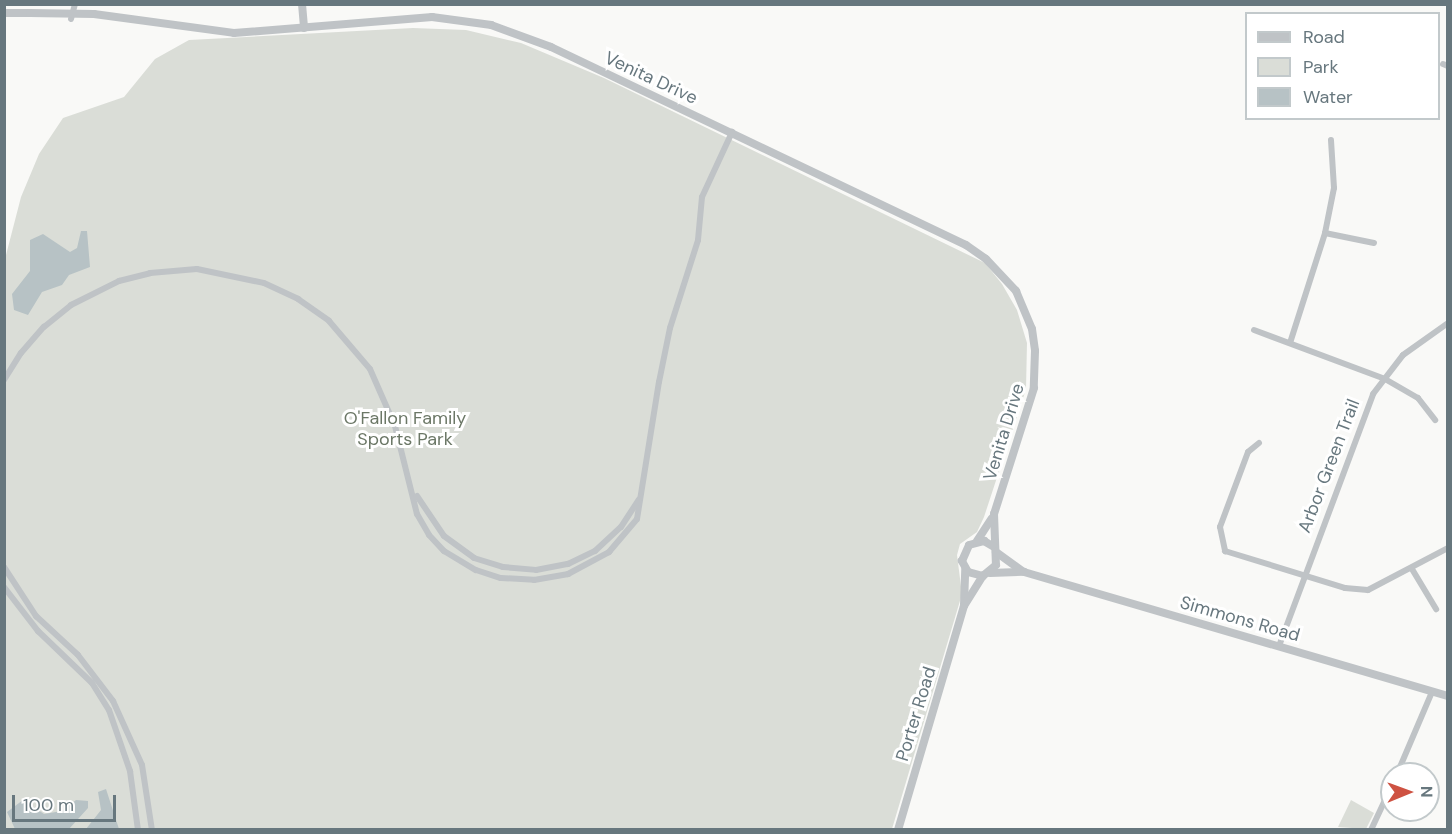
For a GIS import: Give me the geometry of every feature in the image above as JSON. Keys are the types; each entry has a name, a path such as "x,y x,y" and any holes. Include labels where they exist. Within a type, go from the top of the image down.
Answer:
{"street":[{"path":"71,19 75,4"},
{"path":"302,4 304,28"},
{"name":"Venita Drive","path":"4,13 94,14 234,33 432,17 491,25 551,47 966,245 986,259 1016,291 1032,329 1036,370 994,514 977,541"},
{"path":"4,380 21,353 44,327 71,305 102,288 142,275 174,270 211,270 246,276 313,308 359,352 388,405 413,488 417,514 429,535 444,550 476,570 517,580 559,576 597,560 620,542 637,519 661,371 698,240 702,197 732,132"},
{"path":"1290,343 1325,233 1334,188 1331,140"},
{"path":"1325,233 1374,243"},
{"name":"Arbor Green Trail","path":"1279,646 1365,410 1384,379 1403,355 1448,323"},
{"path":"1254,330 1384,379 1419,398 1435,420"},
{"path":"1259,443 1248,452 1220,527 1220,541 1225,551 1303,576 1368,590 1412,569 1448,548"},
{"path":"413,488 433,523 458,547 489,564 519,570 554,568 595,551 621,527 640,496"},
{"name":"Venita Drive","path":"994,514 995,550"},
{"path":"977,541 995,550 996,565 986,575 973,575 964,567 965,549 977,541"},
{"name":"Simmons Road","path":"995,550 1024,572"},
{"path":"4,567 31,608 78,656 113,701 142,765 152,830"},
{"name":"Porter Road","path":"898,830 964,606 964,567"},
{"path":"1412,569 1436,609"},
{"name":"Simmons Road","path":"986,575 1024,572 1448,696"},
{"name":"Porter Road","path":"964,606 986,575"},
{"path":"4,587 38,631 92,683 109,710 130,771 138,830"},
{"path":"1402,762 1432,692"},
{"path":"1371,830 1380,811"}],"green space":[{"name":"O'Fallon Family Sports Park","path":"413,28 466,30 521,43 604,78 985,263 1002,284 1017,310 1027,343 1026,389 984,517 977,532 960,544 957,555 962,594 892,829 5,830 5,259 21,197 39,154 63,118 124,97 155,59 189,40"},
{"path":"1351,800 1374,813 1366,829 1338,827"}],"water":[{"path":"81,231 87,231 90,267 69,275 62,285 42,292 28,315 14,310 12,294 30,271 30,240 43,234 70,252 77,248"},
{"path":"106,789 119,829 86,829 101,810 98,792"},
{"path":"23,800 44,814 62,811 76,800 88,801 88,808 69,829 15,829 7,812"}]}
